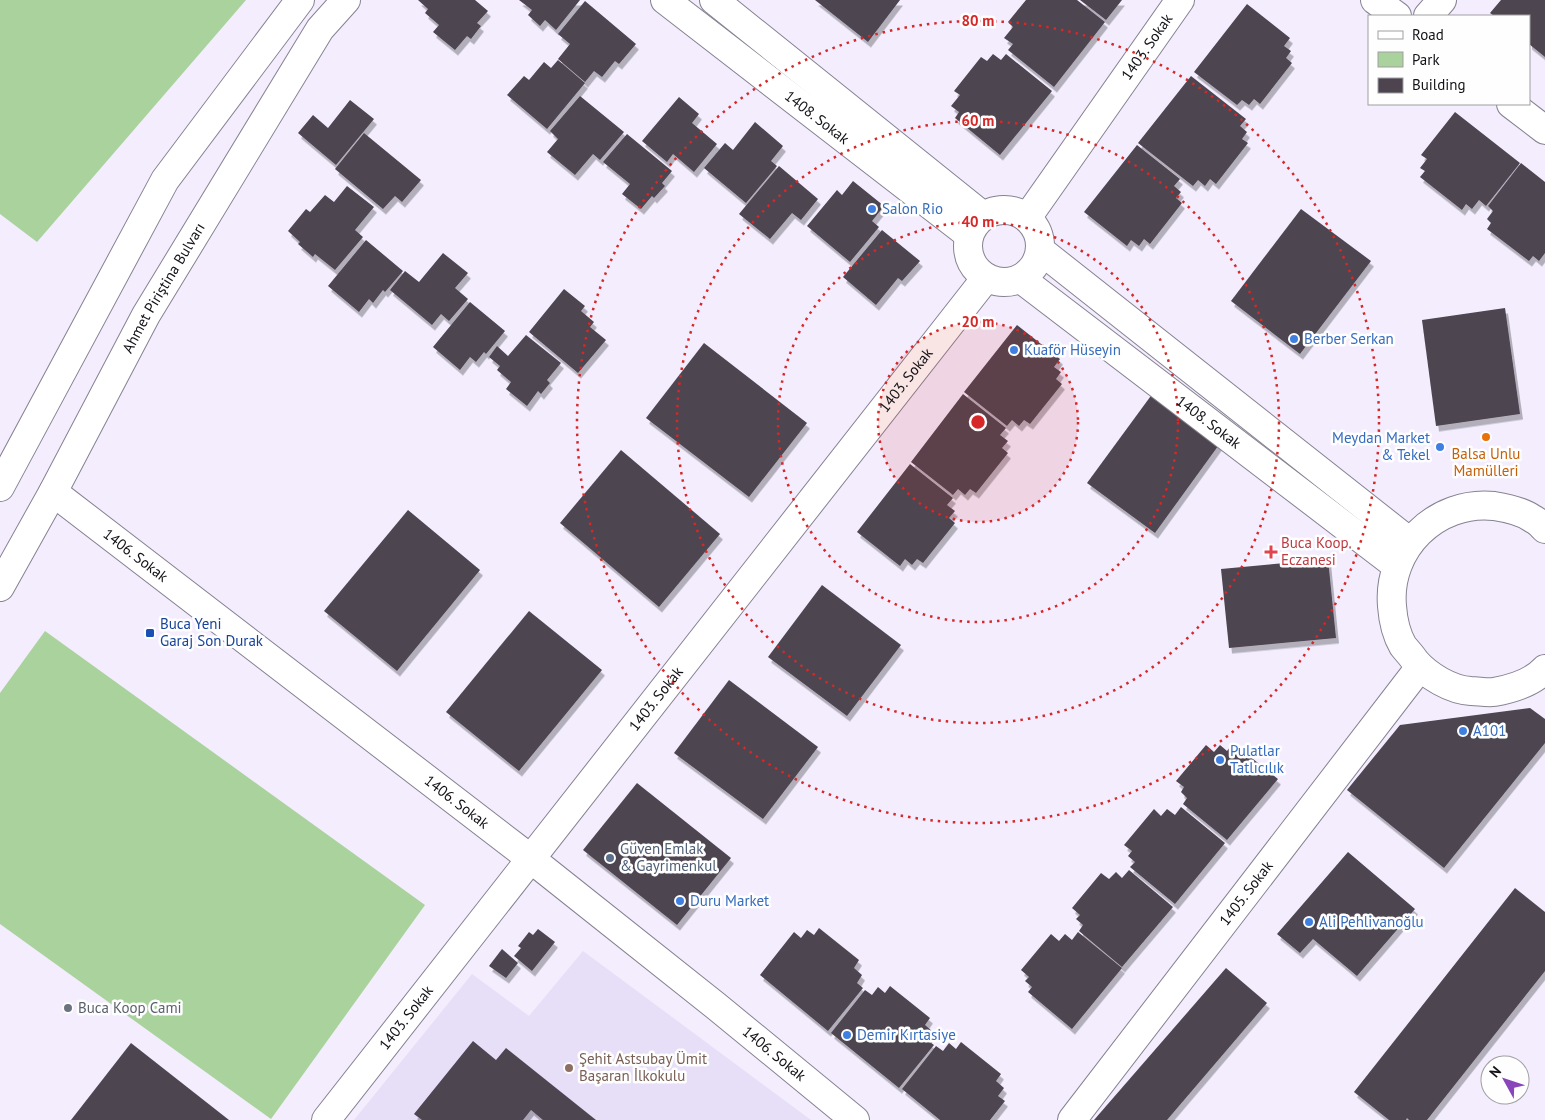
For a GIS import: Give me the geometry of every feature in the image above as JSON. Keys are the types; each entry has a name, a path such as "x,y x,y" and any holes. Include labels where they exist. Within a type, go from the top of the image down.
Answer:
{"street":[{"path":"0,487 165,180 300,0"},
{"name":"Ahmet Piriştina Bulvarı","path":"0,587 53,492 146,315 320,29 346,0"},
{"name":"1408. Sokak","path":"665,0 976,226"},
{"name":"1408. Sokak","path":"714,0 976,226"},
{"name":"1403. Sokak","path":"1027,218 1180,0"},
{"path":"1375,0 1396,15"},
{"path":"1429,15 1442,0"},
{"path":"1512,105 1545,130"},
{"path":"1006,209 1017,212 1027,218 1035,227 1040,238 1037,262 1030,272 1021,278 1009,282 998,282 986,278 976,270 970,259 968,248 976,226 994,211 1006,209"},
{"name":"1408. Sokak","path":"1040,250 1410,542"},
{"name":"1403. Sokak","path":"326,1120 986,278"},
{"name":"1408. Sokak","path":"1021,278 1397,566"},
{"name":"1406. Sokak","path":"53,492 531,858 855,1120"},
{"path":"1541,517 1508,508 1481,505 1454,510 1430,523 1410,542 1397,566 1391,593 1393,620 1403,646 1420,667 1441,682 1466,690 1492,692 1518,686 1544,673"},
{"name":"1405. Sokak","path":"1072,1120 1420,667"}],"shaded area":[{"name":"Şehit Astsubay Ümit Başaran İlkokulu","path":"583,951 811,1120 354,1120 472,974 529,1016"}],"green space":[{"path":"0,0 246,0 37,242 0,214"},
{"path":"45,631 425,905 271,1119 0,924 0,693"}],"building":[{"path":"418,0 475,0 488,11 477,23 481,26 471,39 467,36 455,50 433,32 439,25 425,13 428,9"},
{"path":"519,0 580,0 556,30 545,20 540,26 528,15 532,10"},
{"path":"815,0 900,0 868,42"},
{"path":"1026,0 1077,0 1105,22 1054,87 1008,50 1013,44 1004,38 1013,27 1008,22"},
{"path":"1080,0 1122,0 1106,20"},
{"path":"1501,0 1545,0 1545,57 1530,45 1530,15 1493,15 1490,13"},
{"path":"585,1 636,44 619,64 615,61 602,77 594,71 585,82 558,59 570,44 558,34"},
{"path":"1247,4 1290,38 1284,46 1291,51 1286,58 1292,63 1260,104 1254,99 1249,105 1242,100 1237,105 1194,72"},
{"path":"993,54 1001,60 1006,54 1052,91 1000,155 955,118 959,112 951,106 960,95 954,91 981,57 987,61"},
{"path":"558,60 585,83 547,129 507,95 524,76 529,80 544,62 551,68"},
{"path":"1191,76 1246,119 1240,126 1247,132 1242,139 1248,143 1216,184 1210,179 1205,186 1198,180 1193,186 1138,143"},
{"path":"580,96 624,132 600,160 593,154 575,175 547,152 558,139 550,131"},
{"path":"679,97 699,114 692,123 717,144 694,172 673,154 667,162 642,141"},
{"path":"350,100 374,119 336,165 298,133 313,115 328,128"},
{"path":"1455,112 1520,163 1486,206 1479,200 1472,209 1466,204 1462,210 1420,177 1425,171 1420,168 1427,159 1421,155"},
{"path":"755,122 783,146 771,161 777,166 746,203 704,168 725,143 733,150"},
{"path":"364,133 421,180 402,202 395,196 383,209 335,169"},
{"path":"627,134 672,171 662,183 665,186 654,198 652,196 641,209 622,194 630,184 603,162"},
{"path":"1137,145 1180,179 1174,186 1181,192 1176,198 1182,203 1150,244 1144,239 1139,246 1131,240 1127,246 1084,212"},
{"path":"1521,163 1545,182 1545,253 1539,261 1533,256 1529,261 1487,229 1491,223 1487,219 1493,211 1488,206"},
{"path":"779,166 818,199 801,220 792,213 770,239 739,214"},
{"path":"853,181 884,206 872,221 879,227 850,262 807,226 837,190 842,195"},
{"path":"347,186 374,207 355,230 363,237 335,270 315,254 313,257 298,244 300,242 288,231 306,209 310,212 325,195 334,202"},
{"path":"1301,209 1371,261 1300,354 1231,301"},
{"path":"882,230 920,261 902,281 898,278 876,305 843,277"},
{"path":"366,240 403,271 385,292 383,290 373,303 369,299 359,312 328,286"},
{"path":"443,253 468,273 455,288 468,299 449,321 441,314 432,325 390,290 405,271 419,282"},
{"path":"564,289 585,306 581,311 594,322 590,327 606,340 578,373 529,332"},
{"path":"470,302 505,331 486,354 484,352 476,362 470,357 460,370 433,347"},
{"path":"1505,308 1520,414 1436,426 1422,320"},
{"path":"1017,325 1060,359 1054,367 1061,372 1056,379 1062,384 1030,424 1024,420 1019,426 1012,420 1007,426 964,392"},
{"path":"526,335 561,363 547,380 550,383 541,394 538,391 527,406 506,389 511,382 497,370 500,366 489,357 497,346 508,356"},
{"path":"704,343 807,423 749,497 646,418"},
{"path":"1153,393 1221,442 1155,533 1087,483"},
{"path":"963,394 1006,428 1000,435 1008,441 1002,448 1008,453 976,493 970,489 965,495 958,489 953,495 911,462"},
{"path":"621,450 720,534 659,607 560,523"},
{"path":"910,464 953,498 947,505 955,511 949,518 955,523 923,563 917,559 912,565 905,559 900,566 857,532"},
{"path":"408,510 480,570 397,671 324,611"},
{"path":"1328,559 1336,638 1229,648 1221,569"},
{"path":"822,585 901,645 847,716 768,657"},
{"path":"529,611 602,670 519,771 446,712"},
{"path":"729,680 818,747 763,819 674,753"},
{"path":"1530,708 1545,719 1545,743 1444,868 1347,790 1400,725"},
{"path":"1233,743 1278,779 1227,840 1183,804 1187,798 1181,792 1184,787 1176,781 1206,745 1214,752 1220,745 1227,751"},
{"path":"637,783 731,858 677,925 583,850"},
{"path":"1181,807 1225,843 1175,904 1130,867 1135,862 1128,856 1132,851 1124,845 1154,809 1161,816 1167,809 1175,815"},
{"path":"1348,852 1415,909 1357,976 1313,939 1300,953 1277,934"},
{"path":"1129,870 1173,907 1122,967 1079,931 1083,925 1076,919 1080,915 1072,908 1101,873 1109,879 1116,872 1122,878"},
{"path":"1515,888 1545,912 1545,971 1427,1120 1409,1120 1407,1118 1406,1120 1389,1120 1354,1092"},
{"path":"819,928 859,960 854,968 862,975 857,983 863,988 828,1031 760,975 794,932 801,938 807,930 814,935"},
{"path":"538,929 555,942 532,971 514,956 521,948 518,946 529,932 533,935"},
{"path":"1078,932 1122,968 1072,1029 1028,992 1032,987 1025,981 1029,977 1021,970 1051,934 1059,941 1065,934 1072,940"},
{"path":"502,949 518,963 506,978 489,966"},
{"path":"1226,968 1267,1003 1167,1120 1094,1120"},
{"path":"890,986 930,1018 925,1025 933,1032 927,1040 934,1045 899,1088 831,1033 865,990 872,995 878,987 885,993"},
{"path":"473,1041 496,1060 506,1048 596,1120 543,1120 531,1110 523,1120 422,1120 414,1114"},
{"path":"961,1042 1001,1074 996,1081 1004,1088 998,1096 1005,1101 990,1120 940,1120 902,1089 936,1046 943,1051 949,1043 956,1049"},
{"path":"131,1043 229,1120 71,1120"}],"place":[{"name":"Salon Rio","path":"872,209"},
{"name":"Berber Serkan","path":"1294,339"},
{"name":"Kuaför Hüseyin","path":"1014,350"},
{"name":"Balsa Unlu Mamülleri","path":"1486,437"},
{"name":"Meydan Market & Tekel","path":"1440,447"},
{"name":"Buca Koop. Eczanesi","path":"1271,552"},
{"name":"Buca Yeni Garaj Son Durak","path":"150,633"},
{"name":"A101","path":"1463,731"},
{"name":"Pulatlar Tatlıcılık","path":"1220,760"},
{"name":"Güven Emlak & Gayrimenkul","path":"610,858"},
{"name":"Duru Market","path":"680,901"},
{"name":"Ali Pehlivanoğlu","path":"1309,922"},
{"name":"Buca Koop Cami","path":"68,1008"},
{"name":"Demir Kırtasiye","path":"847,1035"},
{"name":"Şehit Astsubay Ümit Başaran İlkokulu","path":"569,1068"}]}
